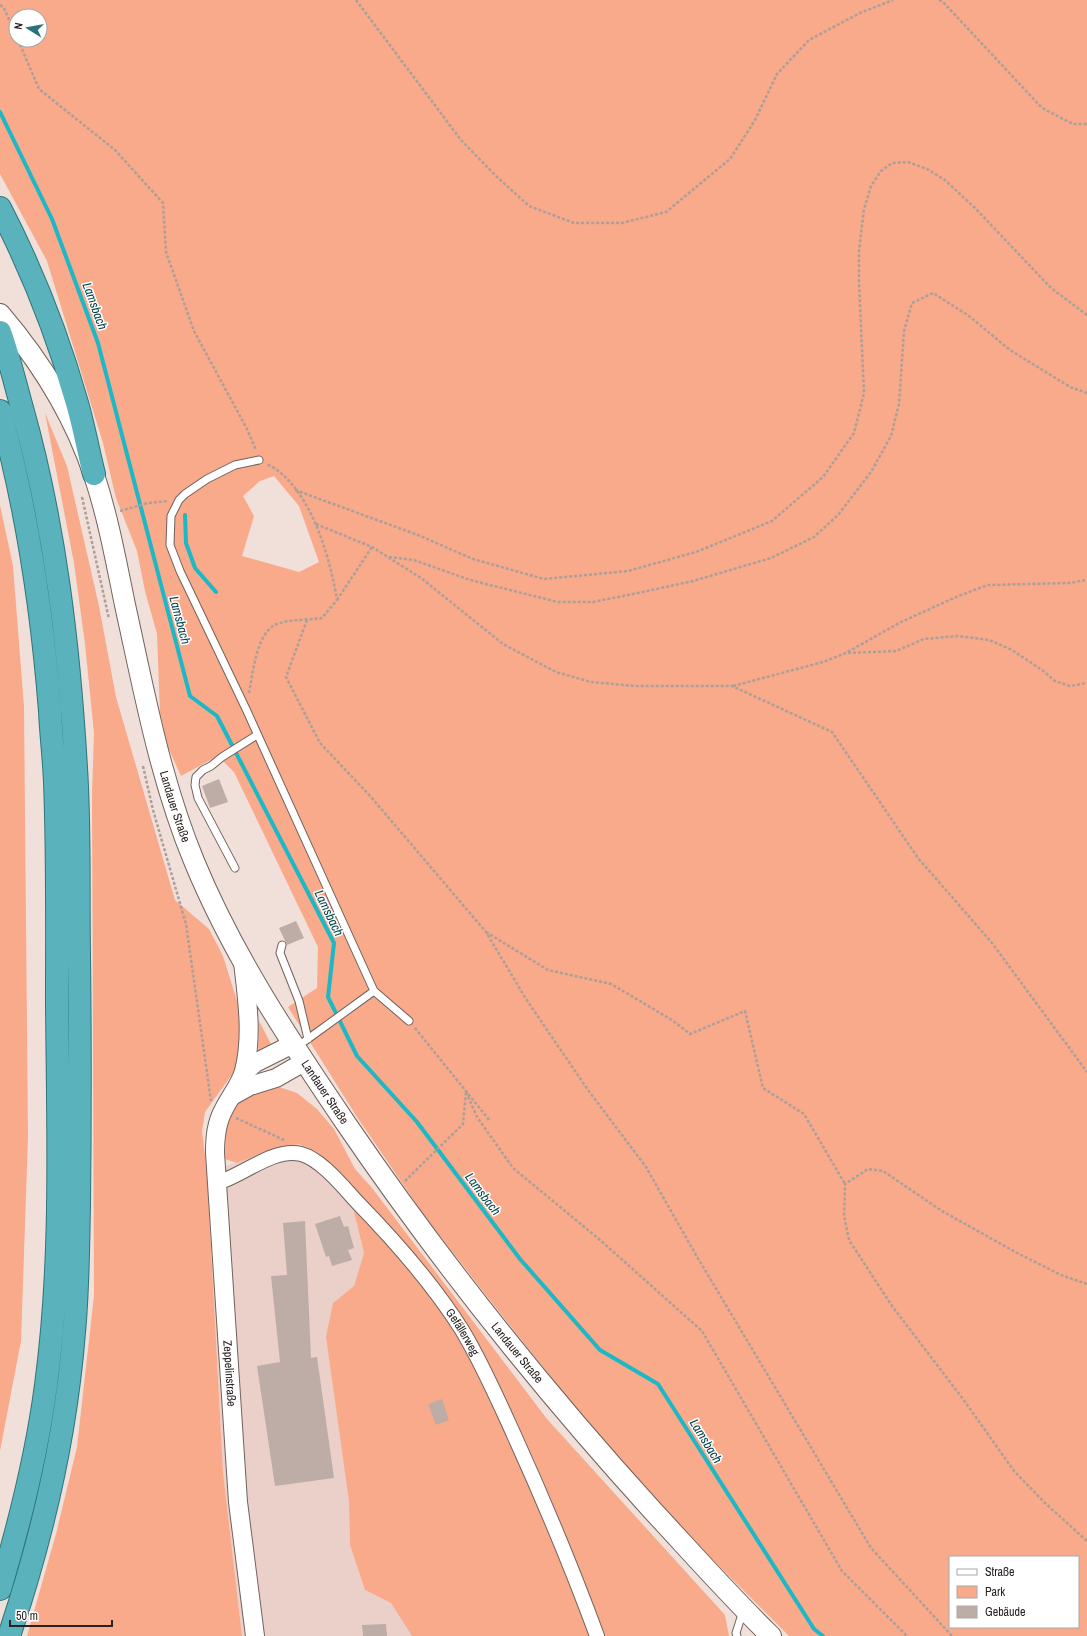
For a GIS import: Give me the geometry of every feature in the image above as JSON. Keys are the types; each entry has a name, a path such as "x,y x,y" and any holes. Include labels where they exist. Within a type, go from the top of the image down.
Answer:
{"highway":[{"path":"0,208 34,279 61,351 77,404 94,474"},
{"path":"2,338 32,442 43,494 53,548 66,648 76,771 80,1057 77,1282 74,1333 68,1389 44,1514 8,1636"},
{"path":"0,411 19,486 31,550 45,653 55,780 58,1151 56,1280 46,1385 23,1509 0,1589"}],"main road":[{"name":"Landauer Straße","path":"0,314 33,354 49,379 76,431 94,474 109,529 146,700 176,811 209,896 243,962 394,1193 514,1351 628,1483 744,1609 772,1636"}],"street":[{"path":"243,962 248,1005 249,1042 244,1073"},
{"path":"244,1073 256,1063 300,1048"},
{"path":"232,1096 250,1086 276,1078 300,1048"},
{"name":"Zeppelinstraße","path":"244,1073 222,1111 216,1132 215,1153 238,1502 255,1636"},
{"path":"217,1183 234,1177 259,1162 274,1156 300,1153"},
{"name":"Gefällerweg","path":"300,1153 308,1156 322,1166 377,1223 429,1284 462,1331 493,1389 528,1466 575,1578 597,1636"}],"lane":[{"path":"259,460 235,465 207,479 184,494 179,500 171,516 170,545 180,571 246,709 374,992 409,1021"},
{"path":"235,868 198,798 195,785 196,777 203,770 257,735"},
{"path":"282,945 280,953 299,1001 300,1048"},
{"path":"300,1048 374,992"},
{"path":"737,1636 737,1628 744,1609"}],"path":[{"path":"356,0 462,140 495,175 529,206 574,223 622,223 666,212 730,159 755,120 777,74 809,40 860,13 893,0"},
{"path":"939,0 1042,108 1073,124 1087,124"},
{"path":"0,5 4,8 8,17"},
{"path":"21,48 39,89 115,150 163,203 166,252 194,331 247,429"},
{"path":"337,600 334,583 316,524 306,502 295,490 418,535 473,559 544,579 628,571 696,552 772,521 823,477 854,433 864,393 859,251 864,209 871,186 881,171 892,163 908,162 927,169 945,180 976,209 1051,288 1087,315"},
{"path":"386,557 414,560 470,580 558,602 593,602 638,593 693,581 771,558 814,537 838,515 870,472 891,436 899,404 904,331 912,303 933,293 969,316 1010,350 1070,387 1087,393"},
{"path":"81,492 110,623"},
{"path":"126,510 148,503 179,500"},
{"path":"316,524 372,547 421,578 503,644 556,672 591,682 635,686 732,686 823,662 846,653 899,623 956,597 988,586 1069,583 1087,580"},
{"path":"246,709 259,646 264,636 275,625 291,621 322,618 337,600 372,547"},
{"path":"307,620 286,677 320,743 371,797 486,932 526,999 588,1090 646,1167 696,1255 871,1548 952,1636"},
{"path":"846,653 896,651 924,639 958,636 989,640 1012,650 1055,681 1070,686 1087,683"},
{"path":"732,686 832,732 918,858 992,943 1087,1072"},
{"path":"143,765 186,924 211,1103 222,1111 291,1143 300,1153"},
{"path":"486,932 548,970 611,984 672,1020 690,1034 745,1011 763,1088 804,1114 845,1184 844,1216 849,1240 892,1306 963,1399 1014,1471 1045,1503 1087,1541"},
{"path":"409,1021 490,1121"},
{"path":"413,1173 463,1124 466,1092"},
{"path":"466,1092 477,1117 513,1168 600,1240 702,1331 842,1571 907,1636"},
{"path":"845,1184 868,1169 883,1171 942,1211 1019,1254 1061,1275 1087,1284"}],"shaded area":[{"path":"299,1144 317,1152 347,1183 364,1253 354,1286 333,1303 349,1501 350,1545 365,1590 391,1603 412,1636 242,1636 223,1472 207,1173 266,1151"}],"green space":[{"path":"0,0 1087,0 1087,1636 789,1636 704,1551 593,1430 424,1215 357,1117 288,1007 317,988 318,947 234,772 218,756 181,776 168,747 160,713 157,634 145,591 137,551 116,498 103,443 47,261 0,174","holes":["274,476 299,506 319,562 299,572 242,556 254,516 243,496 260,481"]},
{"path":"45,413 67,466 99,606 116,697 175,900 209,929 223,956 238,1004 242,1034 238,1066 205,1112 202,1131 207,1173 223,1472 242,1636 27,1636 56,1534 77,1447 94,1296 92,794 94,733 85,644 74,563"},
{"path":"0,505 13,566 24,707 28,1136 21,1341 0,1451"},
{"path":"259,1021 272,1046 258,1054"},
{"path":"279,1087 297,1093 317,1109 334,1129 355,1169 372,1188 547,1419 725,1615 729,1636 412,1636 391,1603 365,1590 350,1545 349,1501 326,1337 333,1303 354,1286 364,1253 347,1183 317,1152 299,1144 266,1151 237,1163 225,1159 226,1127 232,1111 237,1103 262,1088"}],"building":[{"path":"219,779 228,802 210,808 202,786"},
{"path":"296,921 304,938 287,945 279,928"},
{"path":"340,1216 344,1227 348,1226 354,1248 348,1250 352,1260 332,1266 329,1256 326,1257 315,1224"},
{"path":"305,1221 311,1358 317,1357 334,1478 275,1486 257,1366 280,1362 271,1276 287,1275 283,1223"},
{"path":"442,1399 449,1420 436,1425 428,1404"},
{"path":"386,1624 387,1636 363,1636 362,1625"}],"waterway":[{"name":"Lamsbach","path":"0,112 52,219 98,343 190,696 217,716 334,943 328,997 357,1056 417,1122 520,1259 600,1350 658,1384 814,1629 823,1636"},
{"path":"185,515 186,543 195,568 216,592"}]}
